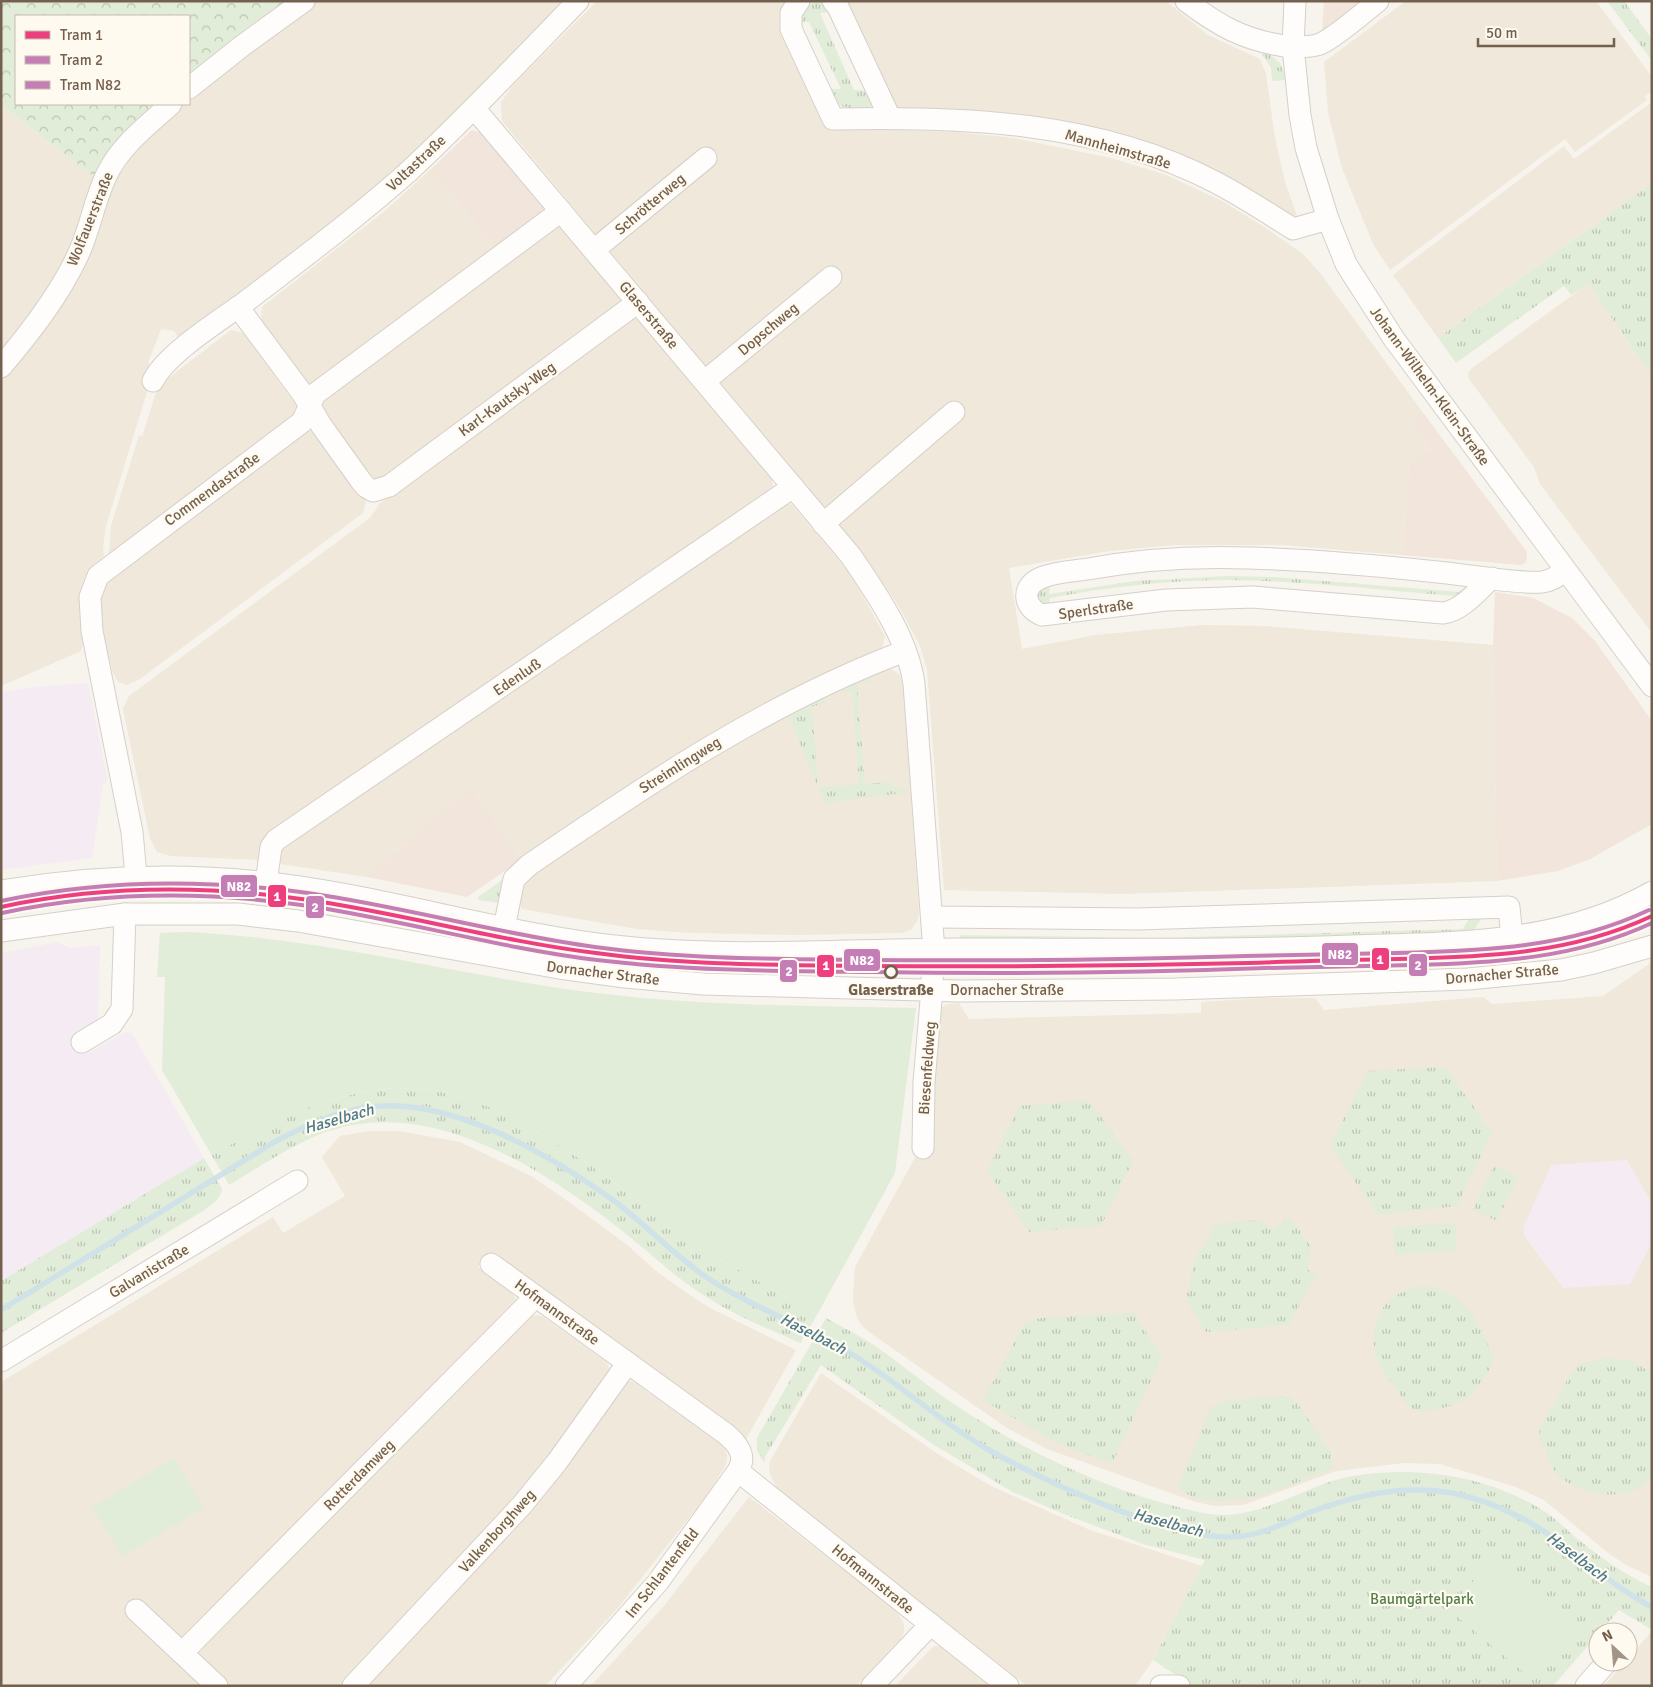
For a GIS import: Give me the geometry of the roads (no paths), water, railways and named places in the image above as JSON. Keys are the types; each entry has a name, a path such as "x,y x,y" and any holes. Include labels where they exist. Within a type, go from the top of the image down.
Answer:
{"street":[{"path":"190,87 242,46 304,1"},
{"name":"Voltastraße","path":"153,381 168,362 354,217 407,172 474,108 578,1"},
{"name":"Mannheimstraße","path":"799,1 791,13 791,30 833,119 890,118 1013,124 1091,139 1146,154 1214,182 1293,229 1328,219"},
{"path":"833,1 838,7 890,118"},
{"path":"1186,1 1230,31 1262,42 1293,47 1322,43 1378,1"},
{"name":"Johann-Wilhelm-Klein-Straße","path":"1295,1 1293,47 1300,115 1306,148 1328,219 1346,264 1385,326 1652,686"},
{"name":"Wolfauerstraße","path":"1,367 60,289 78,255 106,175 119,155 137,134 170,105"},
{"name":"Glaserstraße","path":"474,108 793,487 862,572 892,624 905,650 914,689 932,917 932,990"},
{"name":"Schrötterweg","path":"594,250 706,158"},
{"name":"Commendastraße","path":"136,876 132,832 92,632 90,597 98,576 110,564 302,422 316,394 561,210"},
{"name":"Dopschweg","path":"704,382 831,277"},
{"name":"Karl-Kautsky-Weg","path":"310,406 366,487 373,490 389,486 638,302"},
{"path":"238,307 310,406"},
{"path":"823,524 954,412"},
{"name":"Edenluß","path":"266,882 271,847 276,840 793,487"},
{"name":"Sperlstraße","path":"1492,578 1454,610 1443,613 1253,597 1156,601 1042,615 1031,608 1027,597 1031,585 1041,577 1118,564 1206,557 1289,560 1543,582 1557,577 1566,571"},
{"name":"Streimlingweg","path":"504,928 514,879 530,865 717,740 828,683 905,650"},
{"name":"Dornacher Straße","path":"1,891 57,882 136,876 266,882 338,894 504,928 595,944 669,950 1208,951 1463,942 1512,938 1597,918 1652,892"},
{"path":"932,917 1138,920 1509,907 1512,938"},
{"name":"Dornacher Straße","path":"1,931 125,914 207,912 267,917 559,968 625,977 703,984 968,991 1175,988 1468,979 1561,970 1594,963 1652,946"},
{"path":"82,1042 112,1024 122,1009 125,914"},
{"name":"Biesenfeldweg","path":"923,1148 924,1082 932,990"},
{"name":"Galvanistraße","path":"1,1361 297,1182"},
{"name":"Hofmannstraße","path":"491,1264 726,1434 739,1461 930,1624 1008,1686"},
{"name":"Rotterdamweg","path":"182,1652 536,1297"},
{"name":"Valkenborghweg","path":"353,1686 522,1505 557,1462 627,1364"},
{"name":"Im Schlantenfeld","path":"566,1686 656,1584 739,1461"},
{"path":"136,1610 217,1686"},
{"path":"872,1686 930,1624"},
{"path":"1586,1686 1598,1672"}],"waterway":[{"name":"Haselbach","path":"1,1310 276,1141 299,1130 333,1115 370,1107 401,1106 434,1111 467,1120 500,1134 563,1167 617,1203 683,1260 706,1277 741,1298 815,1333 868,1364 953,1427 989,1450 1077,1493 1150,1521 1185,1531 1217,1536 1251,1535 1308,1513 1361,1496 1415,1490 1452,1493 1491,1504 1528,1522 1564,1545 1625,1591 1652,1607"}],"tram line":[{"name":"N82","path":"1,901 39,894 116,885 231,885 308,893 559,942 628,951 729,958 910,960 1102,959 1494,949 1557,940 1619,923 1649,910"},
{"name":"1","path":"1,907 39,900 116,891 193,890 231,892 309,900 381,912 524,942 629,957 730,964 911,966 1152,965 1496,955 1559,946 1621,929 1652,916"},
{"name":"2","path":"2,913 40,906 117,897 194,896 232,898 309,906 525,949 631,964 734,970 970,973 1068,973 1476,963 1566,951 1624,935 1652,923"}],"place":[{"name":"Glaserstraße","path":"891,972"}],"park label":[{"name":"Baumgärtelpark","path":"1422,1599"}]}
